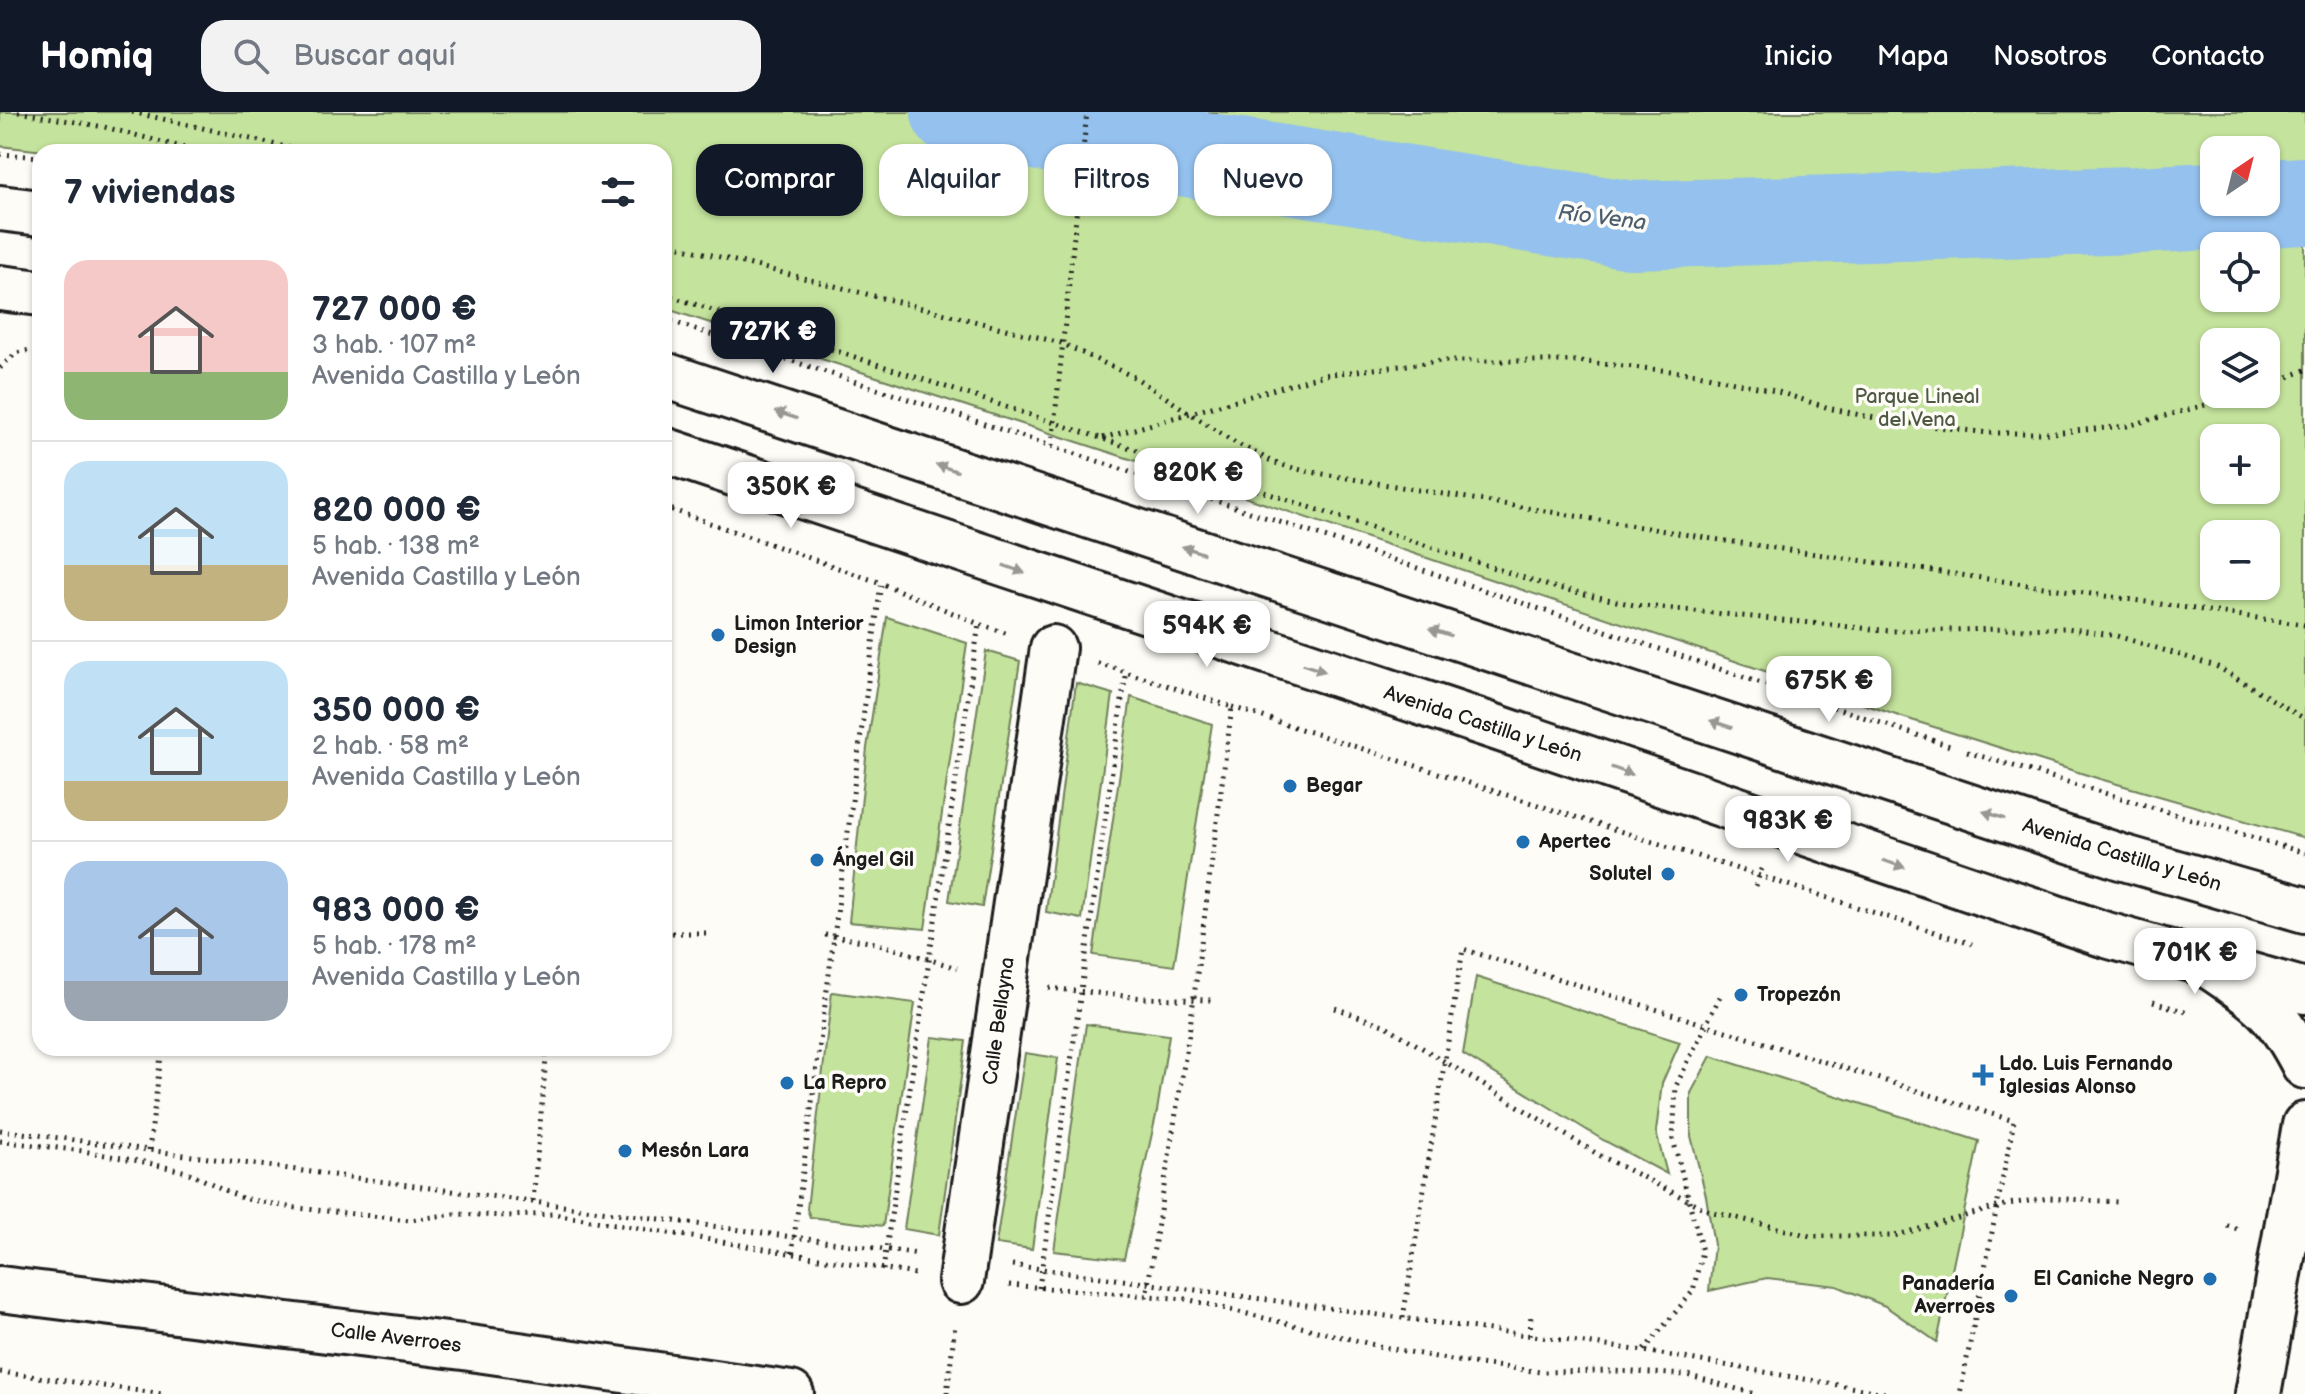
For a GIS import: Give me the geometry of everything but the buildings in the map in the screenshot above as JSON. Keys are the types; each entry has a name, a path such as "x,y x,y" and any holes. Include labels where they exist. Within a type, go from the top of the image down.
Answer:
{"main road":[{"path":"0,208 32,212"},
{"path":"0,288 32,292"},
{"name":"Avenida Castilla y León","path":"672,378 2121,857 2305,910"},
{"name":"Avenida Castilla y León","path":"672,453 2103,934 2305,991"},
{"name":"Calle Bellayna","path":"961,1281 1053,648"},
{"path":"2205,964 2259,999 2276,1016 2305,1066"},
{"path":"2258,1394 2305,1125"},
{"name":"Calle Averroes","path":"0,1289 463,1347 791,1394"}],"path":[{"path":"18,112 104,127 170,144"},
{"path":"132,112 273,144"},
{"path":"1052,446 1087,112"},
{"path":"0,154 32,156"},
{"path":"672,245 1061,343 1136,378 1234,442 1275,463 1305,471 1713,539 2305,625"},
{"path":"672,297 1549,586 1634,605 1891,631 2067,628 2117,636 2216,666 2305,719"},
{"path":"672,322 1970,753 2305,853"},
{"path":"0,367 16,353 32,350"},
{"path":"1102,438 1324,375 1442,361 1577,361 1684,372 1775,391 1832,409 1889,421 1989,433 2052,433 2127,426 2200,407"},
{"path":"2280,380 2305,370"},
{"path":"672,510 881,583"},
{"path":"883,1270 979,624"},
{"path":"1039,1288 1126,672"},
{"path":"1232,707 1984,948"},
{"path":"1756,886 1759,876"},
{"path":"672,933 711,933"},
{"path":"825,935 832,936"},
{"path":"1403,1318 1463,949 2014,1121 1960,1394"},
{"path":"1644,1351 1693,1291 1702,1251 1673,1139 1676,1086 1720,996"},
{"path":"2149,1000 2194,1015"},
{"path":"1335,1008 1386,1026 1599,1155 1709,1211 1810,1236 1894,1236 1997,1207 2049,1198 2118,1202"},
{"path":"149,1150 161,1056"},
{"path":"533,1201 546,1056"},
{"path":"0,1141 144,1162 187,1172 242,1198 288,1207 410,1220 455,1214 554,1214 961,1281 1186,1299 1383,1347 1457,1361 1541,1372 1615,1371 1687,1375 1755,1394"},
{"path":"2235,1244 2241,1214"},
{"path":"2227,1226 2238,1229"},
{"path":"947,1394 961,1281"},
{"path":"1530,1335 1531,1313"},
{"path":"0,1372 163,1394"}],"green space":[{"name":"Parque Lineal del Vena","path":"0,112 2305,112 2305,838 2100,779 1902,717 1170,472 672,311 672,144 32,144 32,150 0,146"},
{"path":"887,617 967,643 925,929 849,922 867,748"},
{"path":"986,651 1020,661 982,907 949,901"},
{"path":"1076,683 1113,694 1082,919 1046,912"},
{"path":"1131,697 1212,724 1174,966 1093,955"},
{"path":"1476,977 1680,1042 1662,1083 1656,1132 1667,1174 1603,1140 1463,1054"},
{"path":"832,992 915,1003 883,1226 810,1217 807,1209"},
{"path":"1086,1024 1169,1035 1157,1111 1124,1259 1054,1251"},
{"path":"932,1037 966,1041 939,1235 904,1229"},
{"path":"1025,1053 1058,1058 1032,1249 996,1244"},
{"path":"1711,1056 1979,1141 1937,1342 1885,1306 1837,1286 1767,1278 1709,1291 1714,1245 1691,1136 1691,1093"}],"waterway":[{"name":"Río Vena","path":"955,112 1227,160 1632,225 2137,210 2305,201"}],"place":[{"name":"Limon Interior Design","path":"718,635"},
{"name":"Begar","path":"1290,786"},
{"name":"Apertec","path":"1523,842"},
{"name":"Ángel Gil","path":"817,860"},
{"name":"Solutel","path":"1668,874"},
{"name":"Tropezón","path":"1741,995"},
{"name":"Ldo. Luis Fernando Iglesias Alonso","path":"1983,1075"},
{"name":"La Repro","path":"787,1083"},
{"name":"Mesón Lara","path":"625,1151"},
{"name":"El Caniche Negro","path":"2210,1279"},
{"name":"Panadería Averroes","path":"2011,1296"}]}
